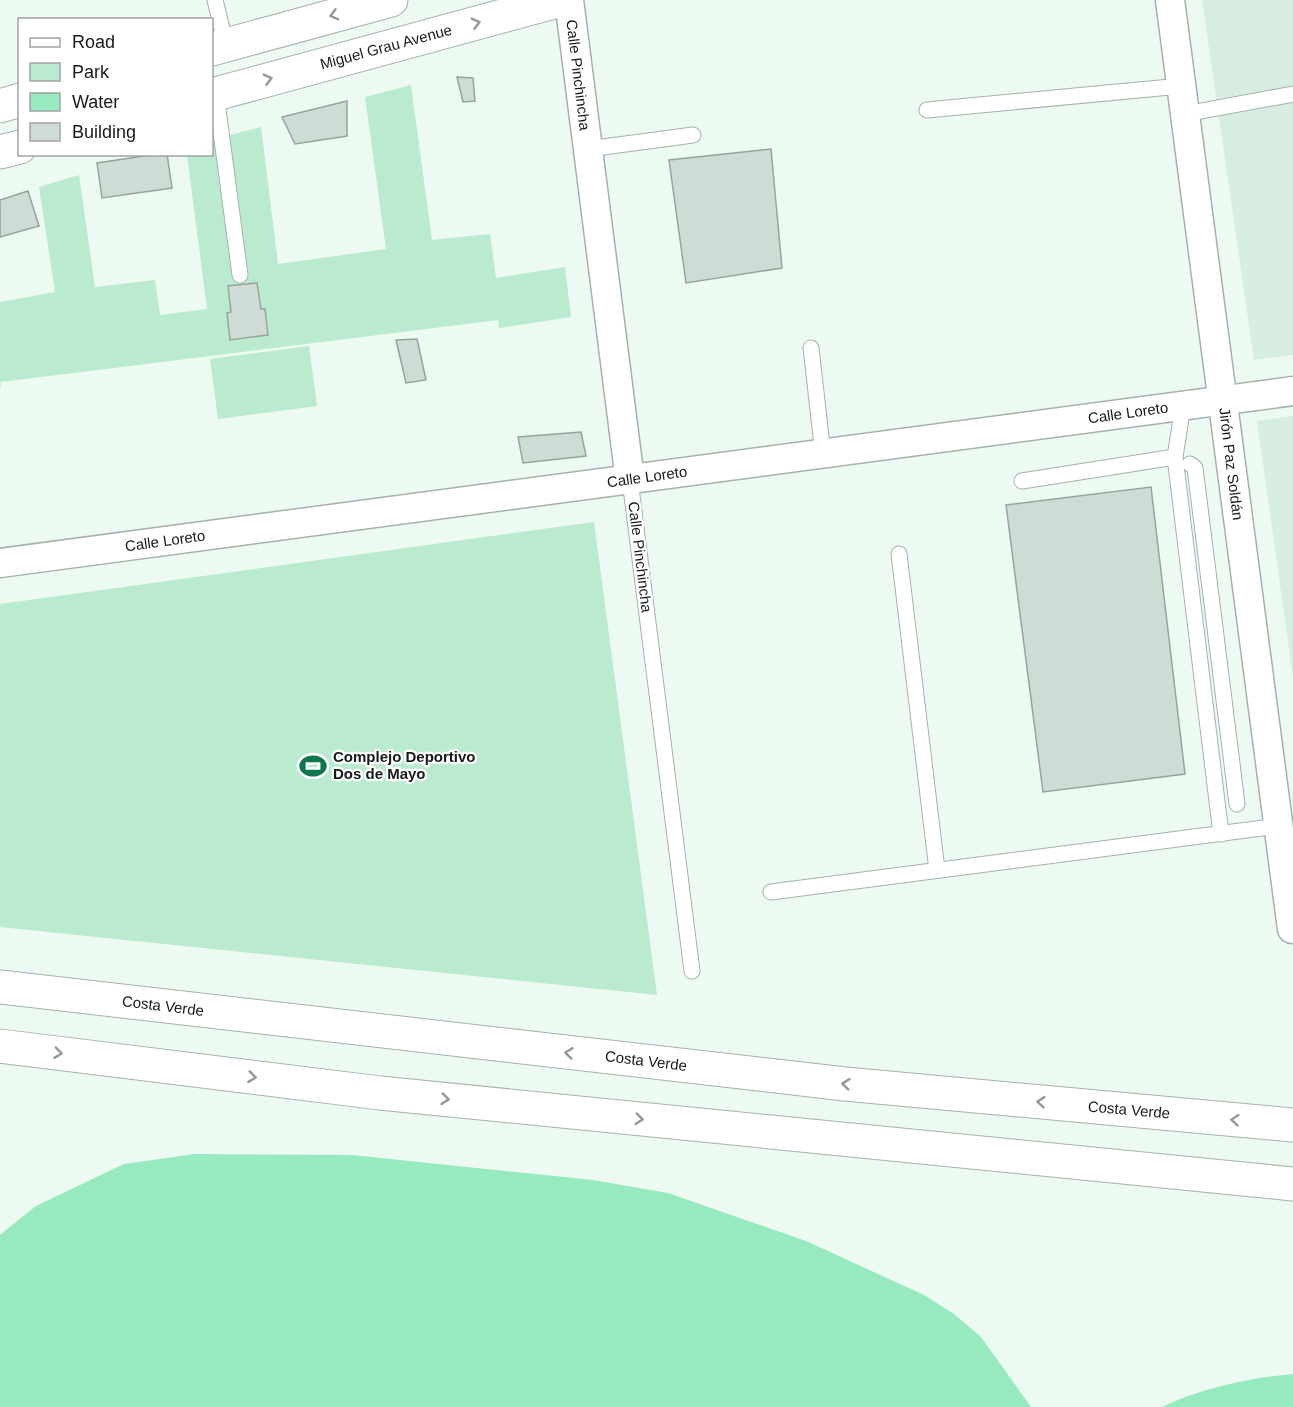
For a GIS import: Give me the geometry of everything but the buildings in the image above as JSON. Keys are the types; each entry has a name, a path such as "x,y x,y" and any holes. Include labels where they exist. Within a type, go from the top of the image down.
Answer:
{"main road":[{"path":"219,47 391,0"},
{"name":"Miguel Grau Avenue","path":"214,94 561,0"},
{"path":"0,152 18,148"},
{"name":"Costa Verde","path":"0,987 845,1084 1293,1125"},
{"path":"0,1046 380,1093 1293,1185"}],"street":[{"name":"Calle Pinchincha","path":"569,0 630,480"},
{"name":"Jirón Paz Soldán","path":"1170,0 1223,401 1283,787 1278,826 1288,861 1292,929"},
{"name":"Calle Loreto","path":"0,562 1293,391"}],"lane":[{"path":"215,0 219,47"},
{"path":"214,94 240,275"},
{"path":"927,110 1293,94"},
{"path":"588,149 693,135"},
{"path":"811,348 823,454"},
{"path":"1183,406 1174,457 1221,834"},
{"path":"1022,481 1174,457"},
{"path":"1190,464 1196,468 1237,804"},
{"name":"Calle Pinchincha","path":"630,480 692,971"},
{"path":"899,554 938,870"},
{"path":"771,891 1278,826"}],"shaded area":[{"path":"1202,0 1293,0 1293,355 1254,360"},
{"path":"1293,416 1293,677 1257,421"}],"green space":[{"path":"411,85 432,240 490,234 496,278 565,267 571,317 499,328 498,320 1,382 0,391 0,302 55,292 39,187 79,175 95,287 155,280 160,315 207,309 187,156 213,156 213,140 261,127 278,264 386,249 365,97"},
{"path":"309,346 317,406 218,419 210,359"},
{"name":"Complejo Deportivo Dos de Mayo","path":"594,522 657,995 0,927 0,604"}],"water":[{"path":"195,1154 352,1155 593,1180 668,1193 806,1241 924,1295 954,1314 981,1337 1031,1407 0,1407 0,1235 36,1206 124,1164"},
{"path":"1293,1374 1293,1407 1162,1407 1193,1394 1226,1385"}],"place":[{"name":"Complejo Deportivo Dos de Mayo","path":"313,766"}]}
